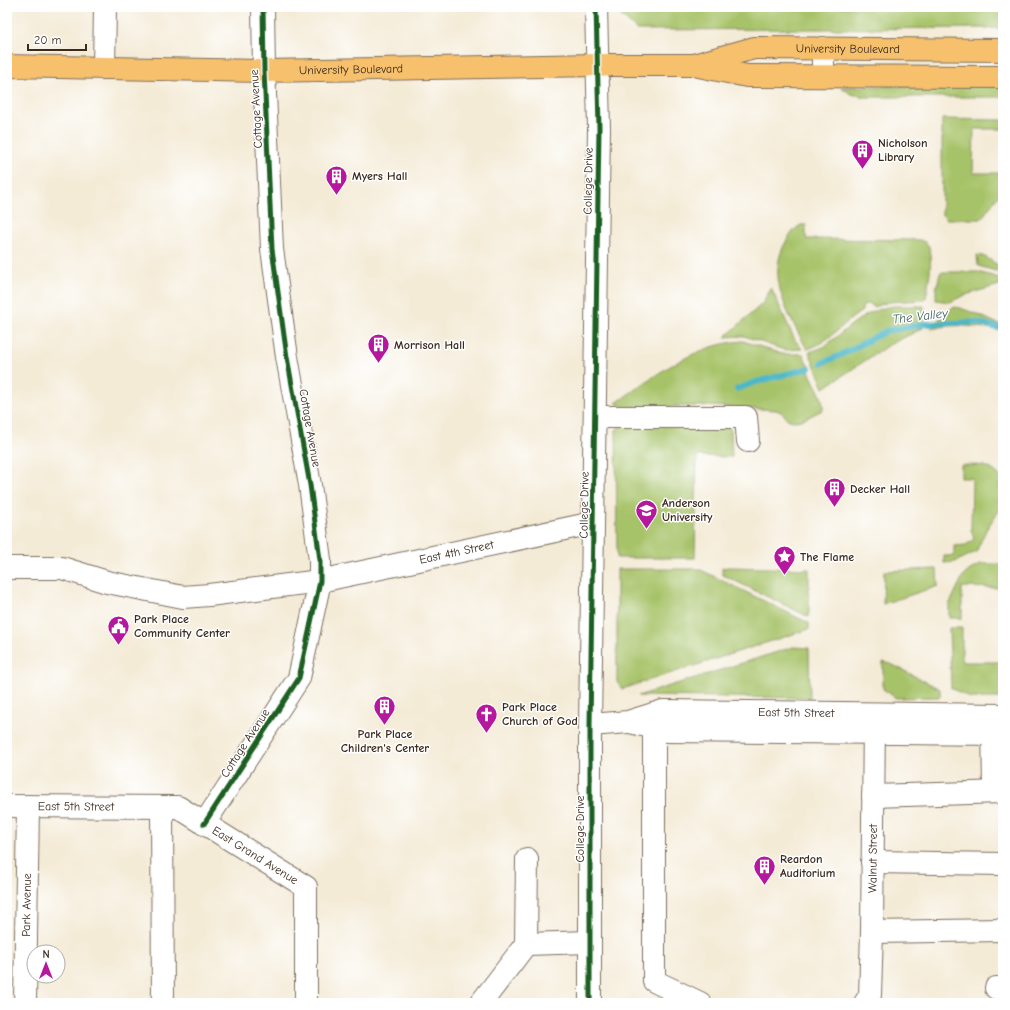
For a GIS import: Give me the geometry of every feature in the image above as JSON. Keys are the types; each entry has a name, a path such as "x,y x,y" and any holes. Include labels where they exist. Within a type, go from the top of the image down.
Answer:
{"main road":[{"name":"University Boulevard","path":"694,65 754,48 1003,50"},
{"name":"University Boulevard","path":"7,66 264,70 694,65 747,76 1003,77"}],"street":[{"path":"104,68 105,7"},
{"name":"Cottage Avenue","path":"204,824 299,678 320,581 320,560 310,485 287,358 272,249 264,70 263,7"},
{"name":"College Drive","path":"590,1003 590,725 599,128 596,7"},
{"path":"823,48 823,76"},
{"path":"595,417 746,417 748,441"},
{"name":"East 4th Street","path":"7,568 62,568 107,582 183,597 320,581 594,523"},
{"name":"East 5th Street","path":"590,725 655,721 663,711 874,723 998,724"},
{"path":"655,721 654,981 700,1003"},
{"name":"Walnut Street","path":"863,1000 872,932 874,723"},
{"path":"873,796 999,792 998,724"},
{"name":"East 5th Street","path":"18,806 178,807 204,824"},
{"name":"Park Avenue","path":"18,806 25,1003"},
{"path":"154,807 163,1003"},
{"name":"East Grand Avenue","path":"204,824 306,887 306,1003"},
{"path":"481,1003 526,944 527,859"},
{"path":"872,862 1003,864"},
{"path":"872,932 1003,930"},
{"path":"526,944 590,942"}],"green space":[{"path":"616,7 1003,7 1003,28 637,30 616,11"},
{"path":"1003,83 1003,97 866,97 851,94 841,87"},
{"path":"942,119 1003,120 1003,129 974,129 973,173 1003,173 1003,192 1001,192 981,219 946,219 942,215"},
{"path":"801,225 806,225 806,239 920,240 924,242 930,249 929,281 925,300 889,302 873,307 871,304 866,304 863,306 862,311 828,338 814,347 807,349 787,310 778,282 778,268 781,254 787,240"},
{"path":"977,255 985,257 1003,267 1003,273 978,266"},
{"path":"941,272 978,272 1003,279 1003,284 965,295 950,302 936,300 936,289"},
{"path":"771,288 795,340 802,349 784,350 744,336 725,337 762,304"},
{"path":"894,306 924,306 923,328 887,346 824,388 809,352 824,346 857,321 874,311"},
{"path":"953,307 970,312 1003,326 1003,330 959,326 932,329 933,325"},
{"path":"743,341 783,354 803,354 821,396 823,410 802,420 793,421 789,420 781,412 776,410 708,406 624,407 616,403 660,372 692,355 725,343"},
{"path":"725,423 731,430 732,457 697,456 695,558 617,558 616,430 623,424"},
{"path":"961,465 979,465 988,467 1003,479 1003,504 986,530 976,552 955,562 944,563 944,556 954,556 954,546 966,545 974,539 971,530 972,478 961,478"},
{"path":"981,564 1003,564 1003,588 962,587 962,618 949,618 949,605 963,576"},
{"path":"722,568 809,569 809,617 723,575"},
{"path":"617,569 699,569 809,623 809,629 622,689 617,682"},
{"path":"937,569 938,586 883,604 884,571"},
{"path":"949,628 962,628 962,662 1003,662 1003,698 970,698 951,688"},
{"path":"793,647 809,648 810,698 638,696"},
{"path":"883,662 891,664 940,689 940,697 896,698 883,689"}],"waterway":[{"name":"The Valley","path":"822,363 841,355 886,331 924,324 975,322 1003,329"},
{"name":"The Valley","path":"737,389 756,382 809,368"}],"cycle path":[{"path":"204,824 299,678 320,581 320,560 310,485 287,357 272,249 264,71 263,7"},
{"path":"590,1003 590,725 599,128 596,7"}],"place":[{"name":"Nicholson Library","path":"863,170"},
{"name":"Myers Hall","path":"337,196"},
{"name":"Morrison Hall","path":"378,364"},
{"name":"Decker Hall","path":"834,508"},
{"name":"Anderson University","path":"647,530"},
{"name":"The Flame","path":"785,576"},
{"name":"Park Place Community Center","path":"118,646"},
{"name":"Park Place Children's Center","path":"385,726"},
{"name":"Park Place Church of God","path":"487,734"},
{"name":"Reardon Auditorium","path":"765,886"}]}
